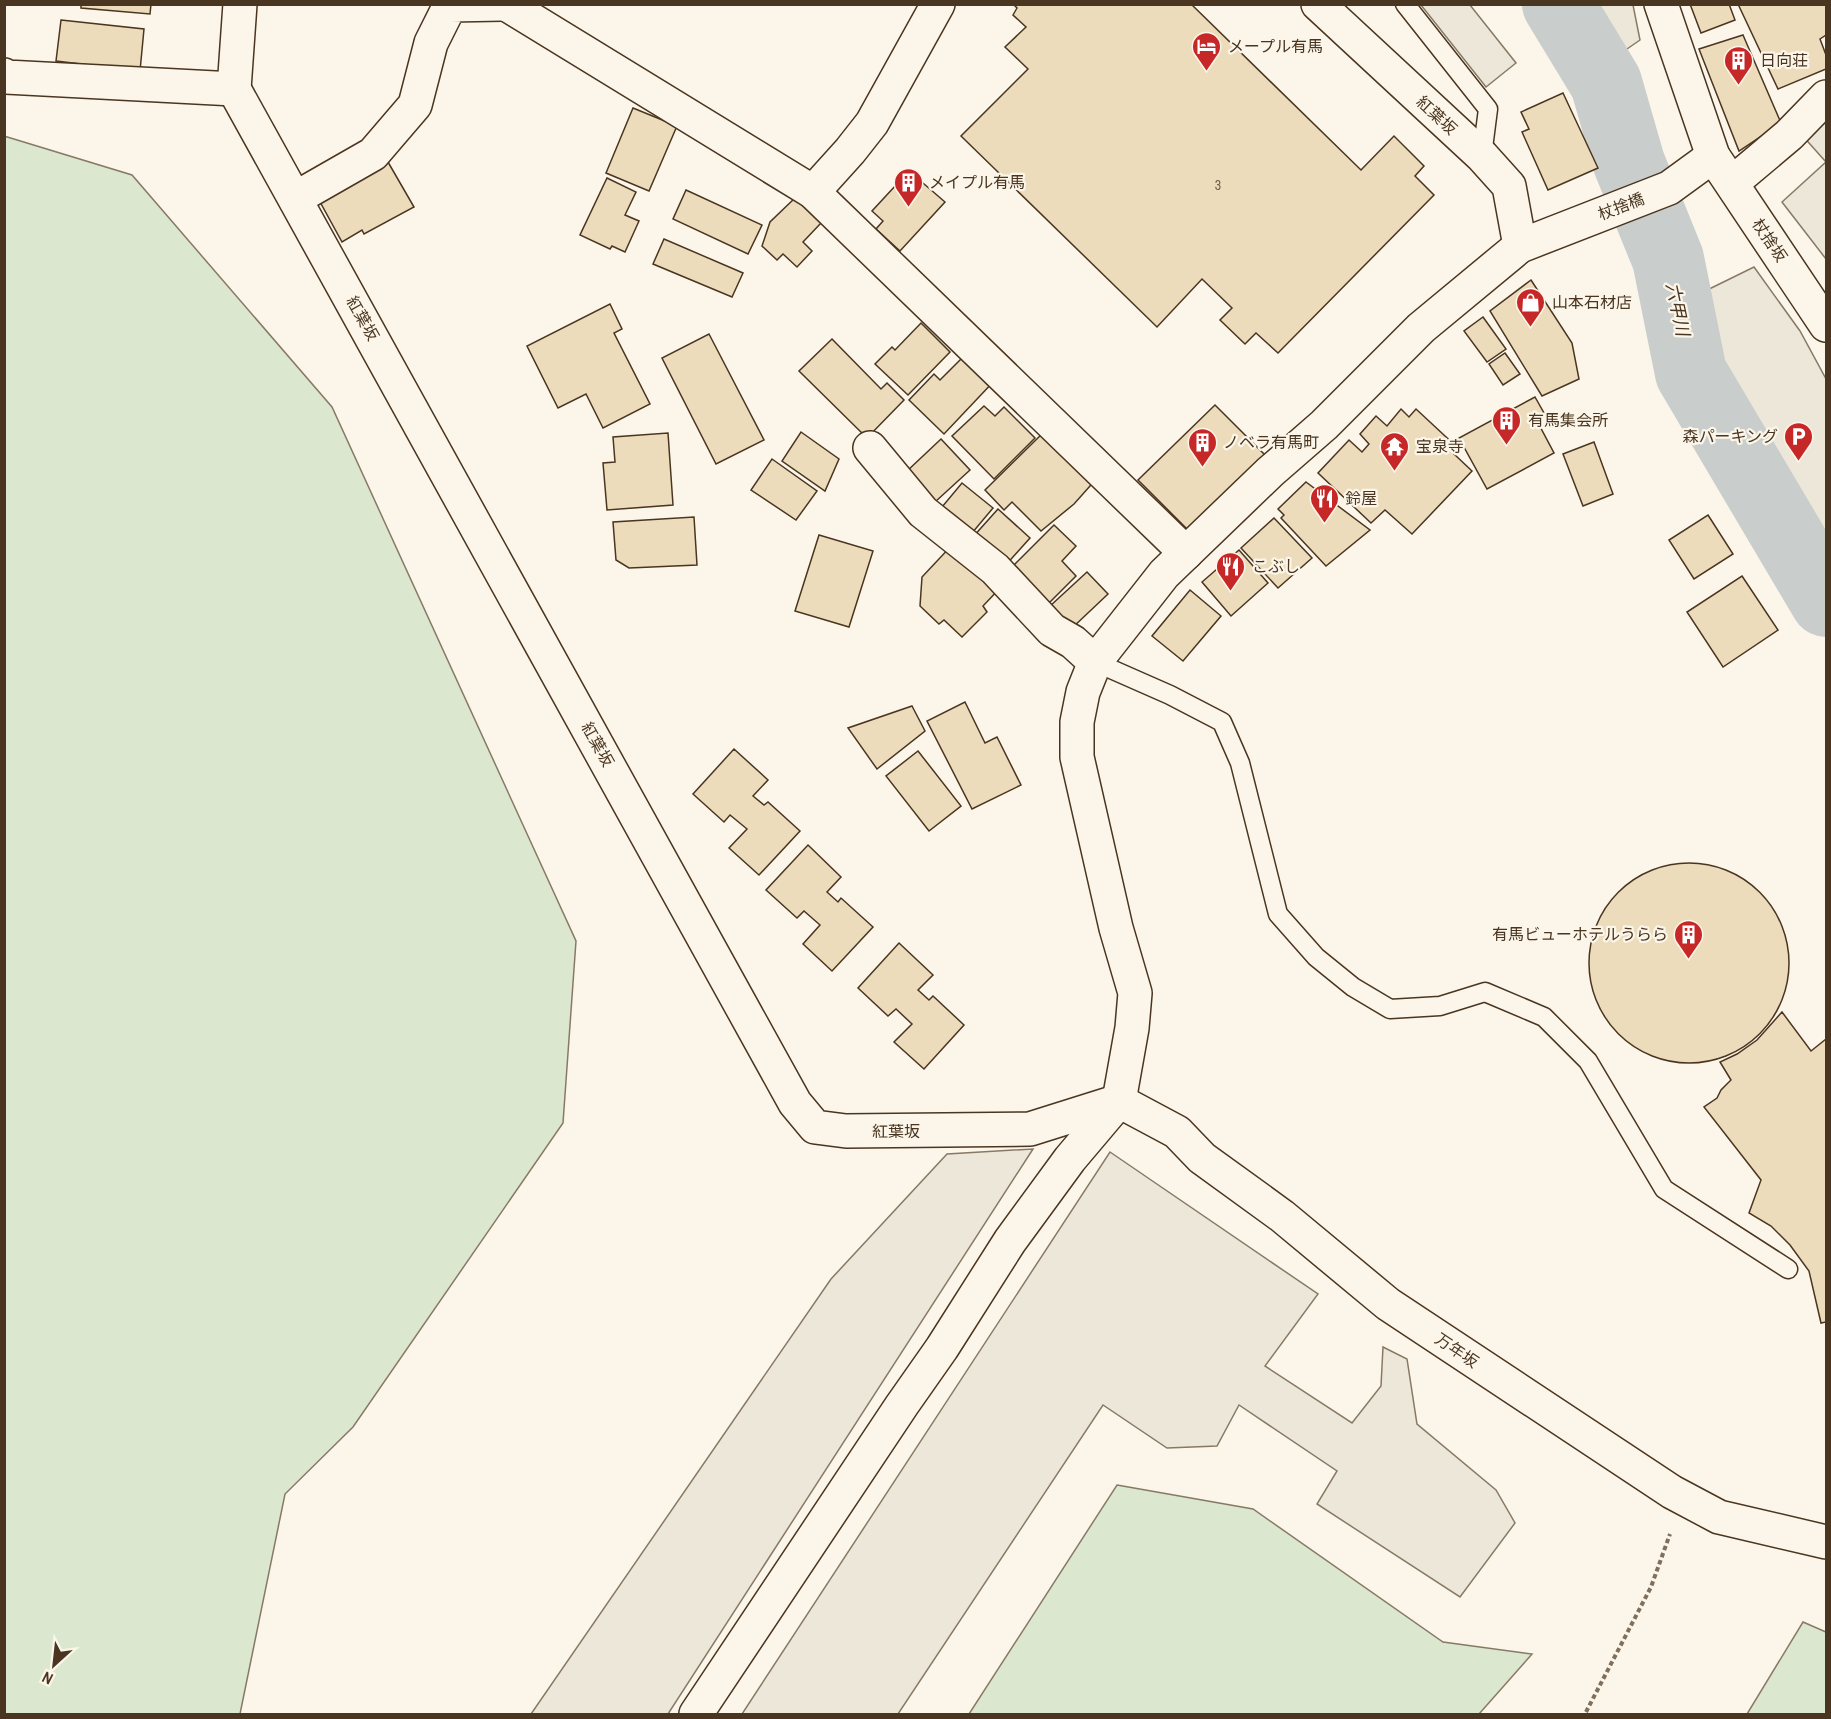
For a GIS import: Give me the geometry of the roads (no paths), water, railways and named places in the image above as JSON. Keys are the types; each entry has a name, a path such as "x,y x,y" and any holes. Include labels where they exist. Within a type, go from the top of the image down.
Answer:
{"street":[{"path":"4,75 6,77 234,88 240,4"},
{"path":"296,198 373,154 415,105 431,43 450,5 504,4 813,192 1186,553"},
{"path":"813,192 872,123 938,4"},
{"name":"紅葉坂","path":"1318,4 1482,156 1509,186 1520,246"},
{"name":"杖捨坂","path":"1661,4 1713,156 1827,325"},
{"name":"紅葉坂","path":"234,88 795,1103 815,1127 846,1131 1029,1129 1119,1101"},
{"path":"1732,183 1789,135 1827,97"},
{"name":"杖捨橋","path":"1119,1101 1132,1028 1135,993 1116,928 1077,757 1077,722 1083,692 1095,662 1164,574 1270,472 1324,425 1421,328 1520,246 1669,188 1713,156"},
{"path":"870,448 923,512 995,570 1052,630 1073,642 1095,662"},
{"path":"696,1714 942,1348 1010,1241 1070,1159 1119,1101"},
{"name":"万年坂","path":"1119,1101 1177,1132 1202,1158 1282,1216 1388,1304 1672,1492 1719,1517 1827,1542"}],"lane":[{"path":"1405,4 1488,110 1482,156"},
{"path":"1095,662 1170,695 1222,722 1240,763 1278,914 1316,957 1353,987 1390,1009 1440,1006 1485,992 1544,1017 1588,1061 1664,1189 1788,1269"}],"waterway":[{"name":"六甲川","path":"1558,4 1606,83 1629,163 1668,259 1691,373 1826,601"}],"place":[{"name":"メープル有馬","path":"1207,72"},
{"name":"日向荘","path":"1739,86"},
{"name":"メイプル有馬","path":"908,208"},
{"name":"山本石材店","path":"1531,328"},
{"name":"有馬集会所","path":"1507,446"},
{"name":"森パーキング","path":"1799,462"},
{"name":"ノベラ有馬町","path":"1202,468"},
{"name":"宝泉寺","path":"1395,472"},
{"name":"鈴屋","path":"1324,524"},
{"name":"こぶし","path":"1231,592"},
{"name":"有馬ビューホテルうらら","path":"1689,960"}]}
